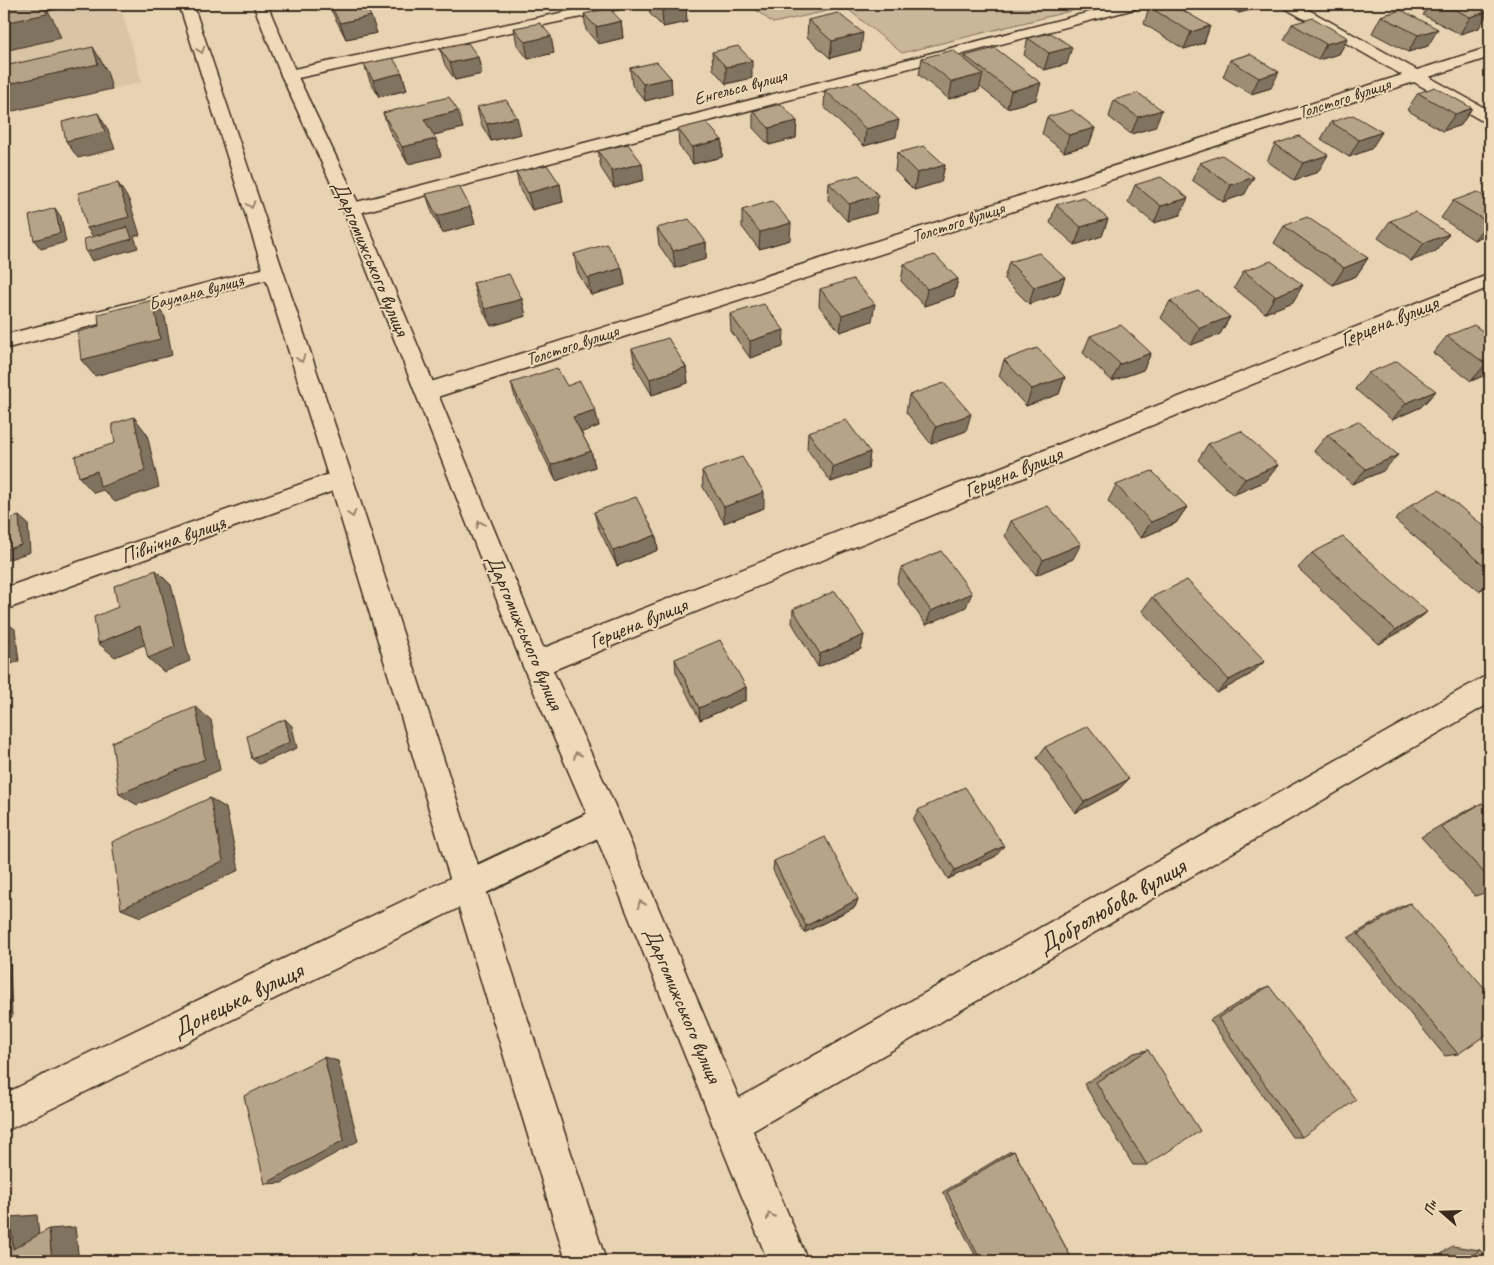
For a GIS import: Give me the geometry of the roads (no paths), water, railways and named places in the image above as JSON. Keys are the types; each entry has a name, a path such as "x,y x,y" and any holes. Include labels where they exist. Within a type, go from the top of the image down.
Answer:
{"street":[{"path":"186,4 341,479 586,1261"},
{"name":"Даргомижського вулиця","path":"260,4 289,74 352,209 536,664 605,819 788,1261"},
{"path":"289,74 623,4"},
{"name":"Енгельса вулиця","path":"352,209 1137,4"},
{"path":"1288,4 1490,118"},
{"name":"Толстого вулиця","path":"426,392 1490,52"},
{"name":"Баумана вулиця","path":"4,342 273,272"},
{"name":"Герцена вулиця","path":"536,664 1490,280"},
{"name":"Північна вулиця","path":"4,598 341,479"},
{"name":"Добролюбова вулиця","path":"731,1123 1490,688"},
{"name":"Донецька вулиця","path":"4,1113 469,885"}],"lane":[{"path":"469,885 605,819"}]}
